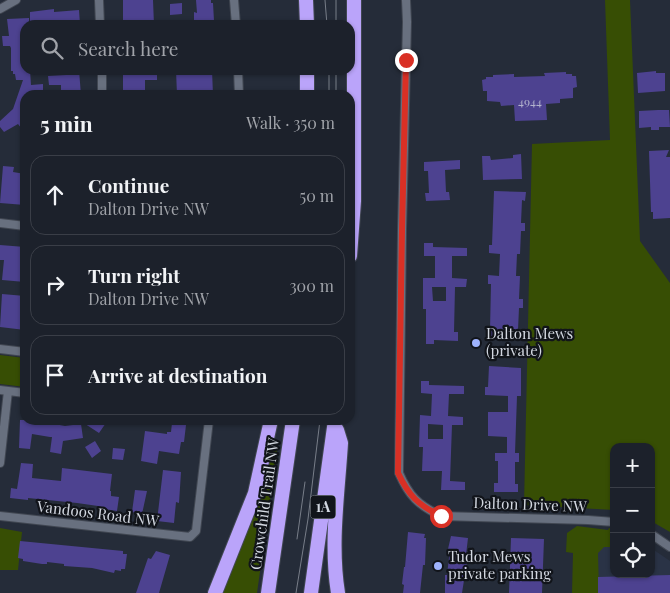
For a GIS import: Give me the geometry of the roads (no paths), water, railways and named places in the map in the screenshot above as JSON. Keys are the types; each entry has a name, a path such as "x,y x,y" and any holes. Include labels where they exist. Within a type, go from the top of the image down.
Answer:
{"highway":[{"path":"306,0 307,20"},
{"path":"354,0 354,20"},
{"path":"307,75 307,90"},
{"path":"354,75 354,90"},
{"path":"216,593 255,493 270,425"},
{"name":"Crowchild Trail NW","path":"268,593 292,425"},
{"name":"1A","path":"310,593 335,425"},
{"path":"336,425 342,444 335,536 338,593"}],"street":[{"path":"0,9 16,0"},
{"path":"99,0 100,20"},
{"path":"234,0 236,20"},
{"name":"Dalton Drive NW","path":"406,0 407,31 401,249 398,473 416,502 427,510 441,516 610,522"},
{"path":"102,75 102,90"},
{"path":"238,75 239,90"},
{"path":"0,223 20,225"},
{"path":"0,349 20,351"},
{"path":"0,463 4,391 20,393"},
{"name":"Vandoos Road NW","path":"0,516 186,538 192,536 196,531 208,425"},
{"path":"655,537 670,547"}],"tram line":[{"path":"325,0 327,20"},
{"path":"336,0 336,20"},
{"path":"329,75 329,90"},
{"path":"336,75 336,90"},
{"path":"296,593 308,519 319,425"},
{"path":"297,539 305,482"}],"place":[{"name":"Dalton Mews (private)","path":"476,343"},
{"name":"Tudor Mews private parking","path":"438,566"}]}
